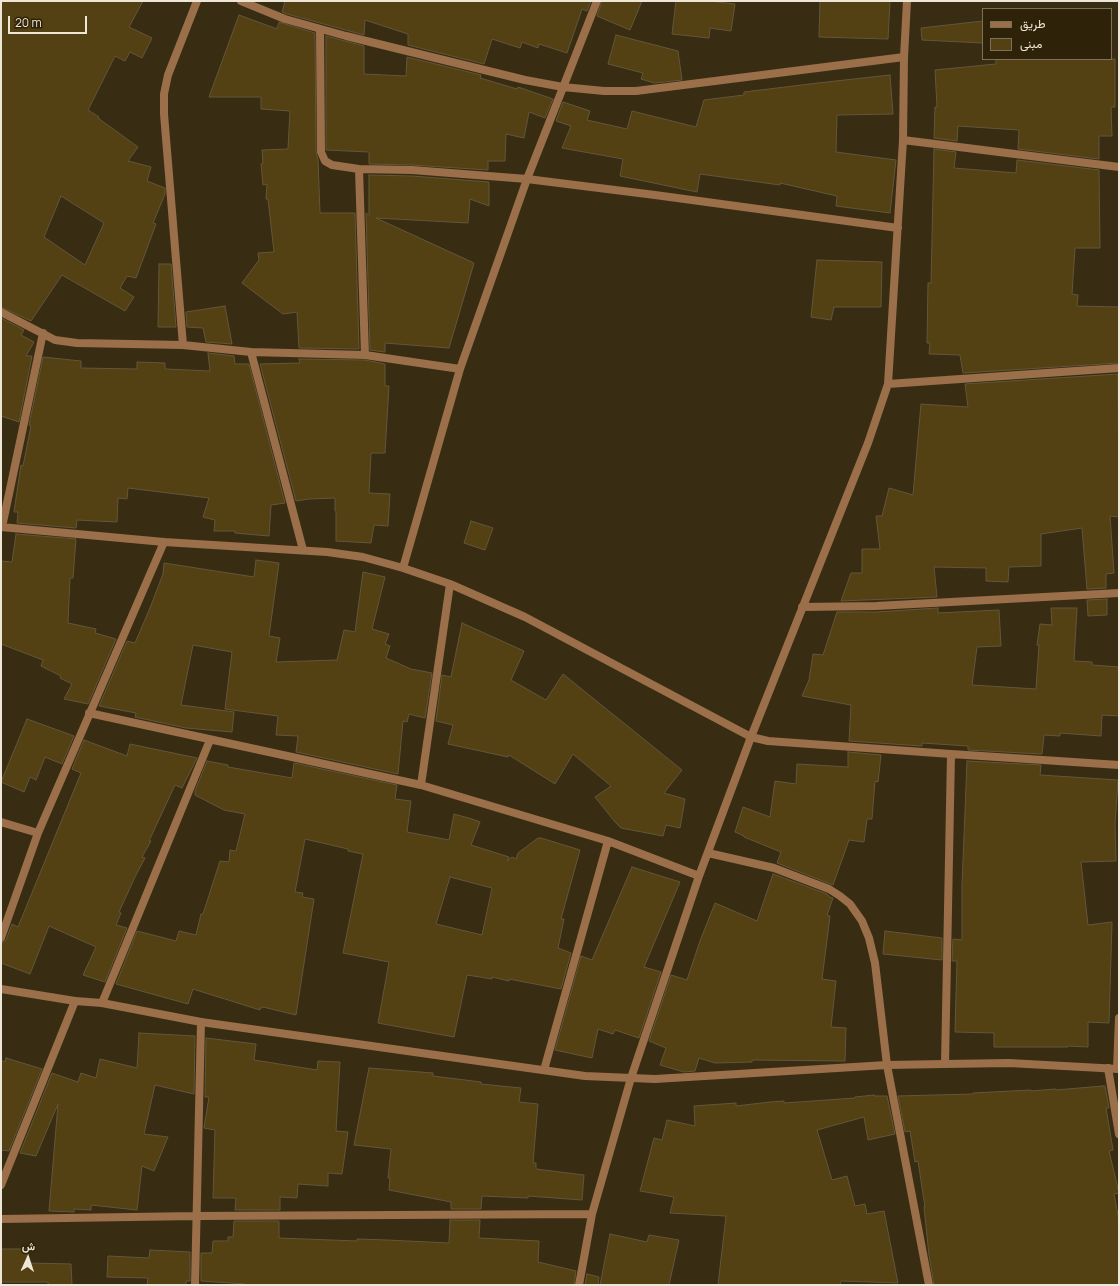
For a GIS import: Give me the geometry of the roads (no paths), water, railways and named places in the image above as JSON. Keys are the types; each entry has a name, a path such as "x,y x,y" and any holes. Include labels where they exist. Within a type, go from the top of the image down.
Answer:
{"street":[{"path":"182,345 164,114 164,94 168,75 197,1"},
{"path":"241,1 286,19 346,36 526,80 563,87 604,91 636,91 904,57"},
{"path":"404,568 460,369 527,179 598,1"},
{"path":"578,1285 592,1214 631,1078 699,876 751,738 868,443 888,384 903,140 904,57 907,1"},
{"path":"320,29 321,152 325,161 332,165 359,169 412,170 527,179 898,228"},
{"path":"903,140 1119,167"},
{"path":"359,169 365,355"},
{"path":"1,312 56,340 77,343 182,345 251,352 365,355 460,369"},
{"path":"43,333 1,527 164,542 347,554 404,568 450,584 525,617 751,738 768,741 1119,765"},
{"path":"251,352 303,550"},
{"path":"888,384 1119,368"},
{"path":"1,938 38,833 164,542"},
{"path":"421,785 450,584"},
{"path":"802,608 884,606 1119,593"},
{"path":"89,713 421,785 608,841 699,876"},
{"path":"102,1003 210,740"},
{"path":"945,1064 951,754"},
{"path":"1,822 38,833"},
{"path":"544,1070 608,841"},
{"path":"708,853 774,868 830,889 850,904 862,921 869,938 875,963 887,1066 929,1285"},
{"path":"1,989 74,1001 102,1003 201,1022 585,1076 655,1079 945,1064 1009,1063 1118,1069 1119,1018"},
{"path":"1,1186 74,1001"},
{"path":"195,1285 201,1022"},
{"path":"1108,1068 1119,1134"},
{"path":"1,1219 196,1216 592,1214"}]}
